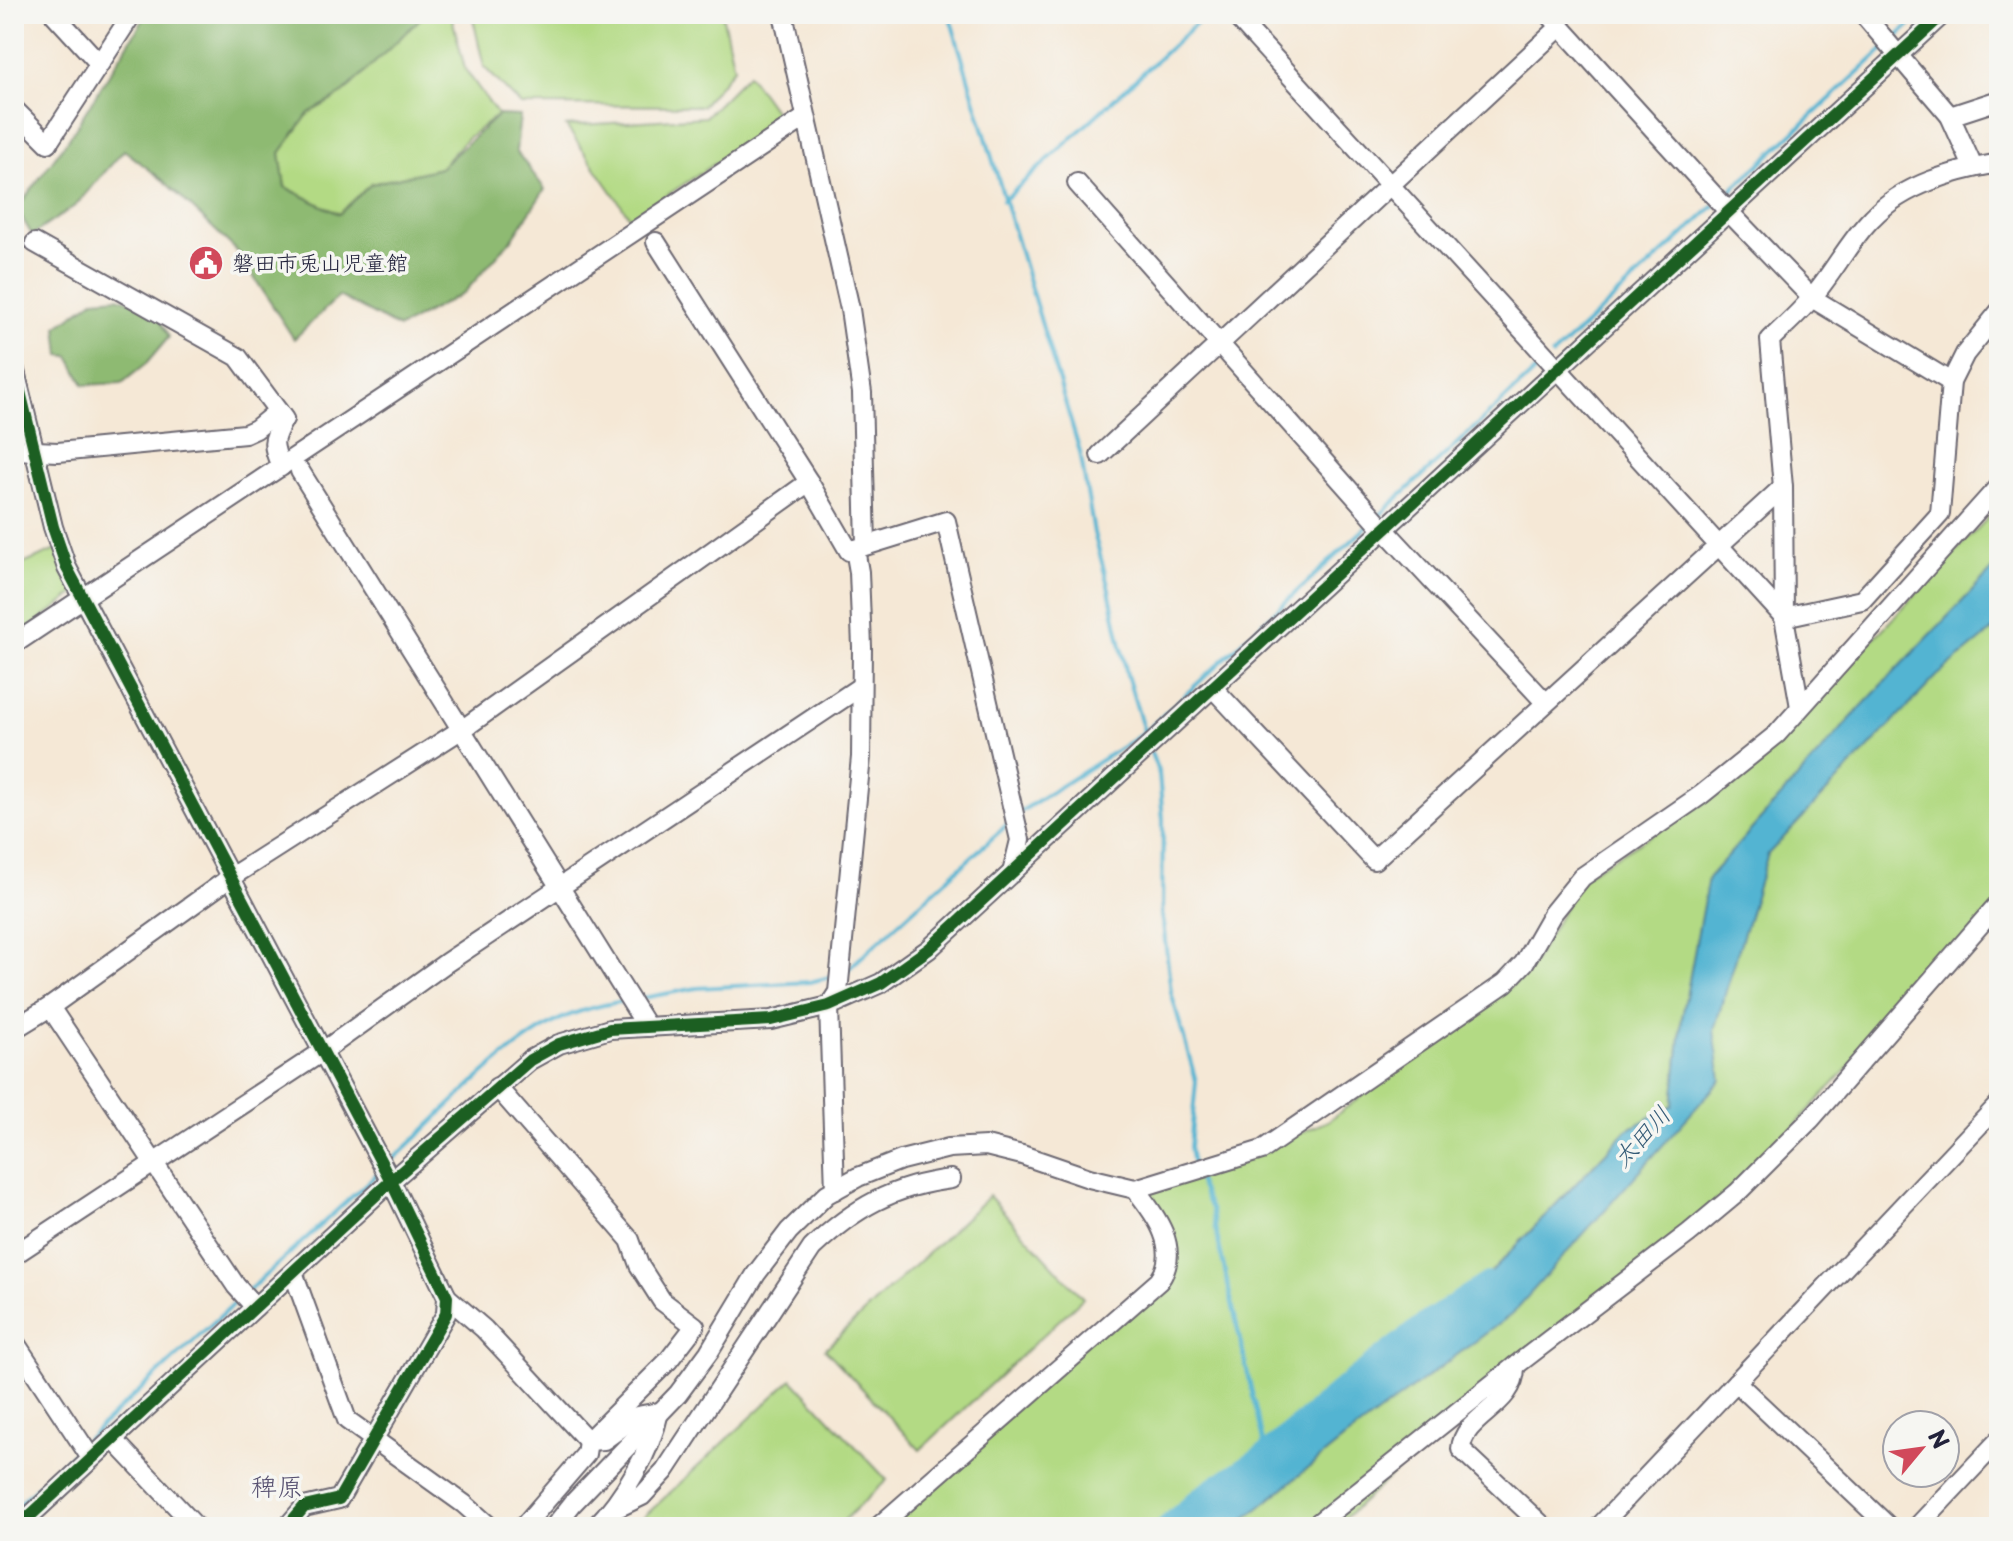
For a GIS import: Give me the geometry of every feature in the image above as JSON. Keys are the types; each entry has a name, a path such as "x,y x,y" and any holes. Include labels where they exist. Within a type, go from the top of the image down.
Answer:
{"street":[{"path":"54,14 99,63"},
{"path":"14,109 48,143 132,14"},
{"path":"783,14 850,309 862,393 859,572 861,757 838,992 829,1006 835,1190"},
{"path":"1234,14 1784,617"},
{"path":"1863,14 1950,116 1973,167"},
{"path":"18,1527 391,1181 530,1060 559,1044 610,1029 771,1020 829,1006 855,996 904,969 1012,873 1943,14"},
{"path":"1100,455 1388,186 1554,20 1812,298 1951,382"},
{"path":"1950,116 1999,100"},
{"path":"14,644 806,117"},
{"path":"1800,707 1784,617 1783,487 1770,340 1812,298 1871,218 1890,202 1914,187 1973,167 1999,163"},
{"path":"1077,183 1150,269 1383,528 1545,702"},
{"path":"656,242 809,482 849,551 946,521 1020,840 1012,873"},
{"path":"35,243 238,357 284,419 273,446 281,467"},
{"path":"1784,617 1862,600 1940,514 1951,382 1965,354 1999,313"},
{"path":"14,367 53,527 67,568 391,1181 447,1297 484,1329 588,1441"},
{"path":"14,450 58,452 245,434 278,411"},
{"path":"300,471 647,1027"},
{"path":"14,1029 50,1007 231,877 461,729 809,482"},
{"path":"554,1527 573,1503 678,1394 709,1352 756,1274 789,1231 827,1194 901,1160 949,1148 986,1146 1135,1189 1262,1150 1480,1002 1524,963 1552,914 1582,877 1701,795 1777,734 1999,486"},
{"path":"1213,688 1374,860 1783,487"},
{"path":"14,1255 322,1052 446,963 860,687"},
{"path":"1313,1527 1515,1366 1689,1233 1775,1157 1999,903"},
{"path":"50,1007 236,1286 255,1307"},
{"path":"497,1087 630,1240 639,1265 662,1301 695,1326 668,1361 588,1441 586,1454 523,1527"},
{"path":"1599,1527 1999,1104"},
{"path":"611,1511 642,1496 665,1471 812,1248 838,1223 879,1199 919,1183 951,1179"},
{"path":"878,1527 1159,1281 1166,1271 1168,1254 1163,1229 1135,1189"},
{"path":"293,1272 347,1420 464,1504 490,1527"},
{"path":"287,1527 304,1507 339,1499 446,1314 447,1297"},
{"path":"14,1341 91,1458"},
{"path":"1515,1366 1515,1377 1501,1402 1471,1427 1462,1440 1461,1449 1544,1527"},
{"path":"1736,1382 1889,1527"},
{"path":"588,1441 604,1440 637,1416 659,1412"},
{"path":"595,1527 611,1511 654,1436 659,1412"},
{"path":"112,1438 196,1527"},
{"path":"1917,1527 1999,1440"}],"green space":[{"path":"147,14 425,14 341,95 309,113 280,153 285,187 339,214 371,184 440,168 498,115 520,116 516,151 545,189 513,238 465,292 399,328 339,296 294,339 237,251 164,181 124,150 76,205 32,235 17,209 69,138"},
{"path":"425,14 451,14 465,69 498,115 467,138 440,168 371,184 339,214 285,187 280,153 309,113 341,95"},
{"path":"472,14 722,14 734,68 702,106 521,105 484,67"},
{"path":"748,74 781,120 631,219 566,126 705,117"},
{"path":"118,297 155,310 169,337 147,363 122,383 84,385 69,356 60,355 57,327 95,299"},
{"path":"1999,506 1999,902 1724,1204 1489,1386 1335,1527 1235,1527 1344,1439 1721,1080 1682,1018 1673,1105 1627,1130 1462,1303 1169,1527 877,1527 1166,1271 1150,1185 1242,1158 1328,1121 1527,974 1582,877 1736,784"},
{"path":"60,548 78,591 14,640 14,568"},
{"path":"989,1196 1083,1298 920,1450 825,1349"},
{"path":"792,1379 887,1480 837,1527 633,1527"}],"water":[{"path":"1999,563 1999,625 1937,676 1768,854 1714,1030 1721,1080 1512,1314 1344,1439 1235,1527 1169,1527 1462,1303 1627,1130 1673,1105 1682,1018 1708,878 1860,708"}],"waterway":[{"path":"949,14 1080,452 1094,533 1127,675 1147,741"},
{"path":"1003,201 1207,14"},
{"path":"1895,39 1922,14"},
{"path":"1725,196 1884,49"},
{"path":"1552,356 1714,206"},
{"path":"1380,515 1543,364"},
{"path":"1020,812 1144,733 1370,524"},
{"path":"1151,753 1159,774 1163,820 1162,914 1171,992 1196,1081 1190,1147 1193,1166"},
{"path":"846,971 1011,821"},
{"path":"637,999 697,988 810,982 834,976"},
{"path":"389,1163 488,1070 530,1037 570,1015 624,1001"},
{"path":"247,1292 379,1172"},
{"path":"1195,1174 1211,1209 1266,1455"},
{"name":"太田川","path":"1168,1527 1204,1496 1266,1455 1343,1389 1428,1323 1488,1284"},
{"path":"85,1441 240,1298"},
{"path":"14,1509 79,1448"}],"cycle path":[{"path":"18,1527 391,1181 530,1060 559,1044 610,1029 771,1020 829,1006 881,983 929,949 1943,14"},
{"path":"14,367 53,527 67,568 391,1181 447,1297 446,1314 339,1499 304,1507 287,1527"}],"place":[{"name":"磐田市兎山児童館","path":"206,263"}],"district":[{"name":"稗原","path":"277,1487"}]}
